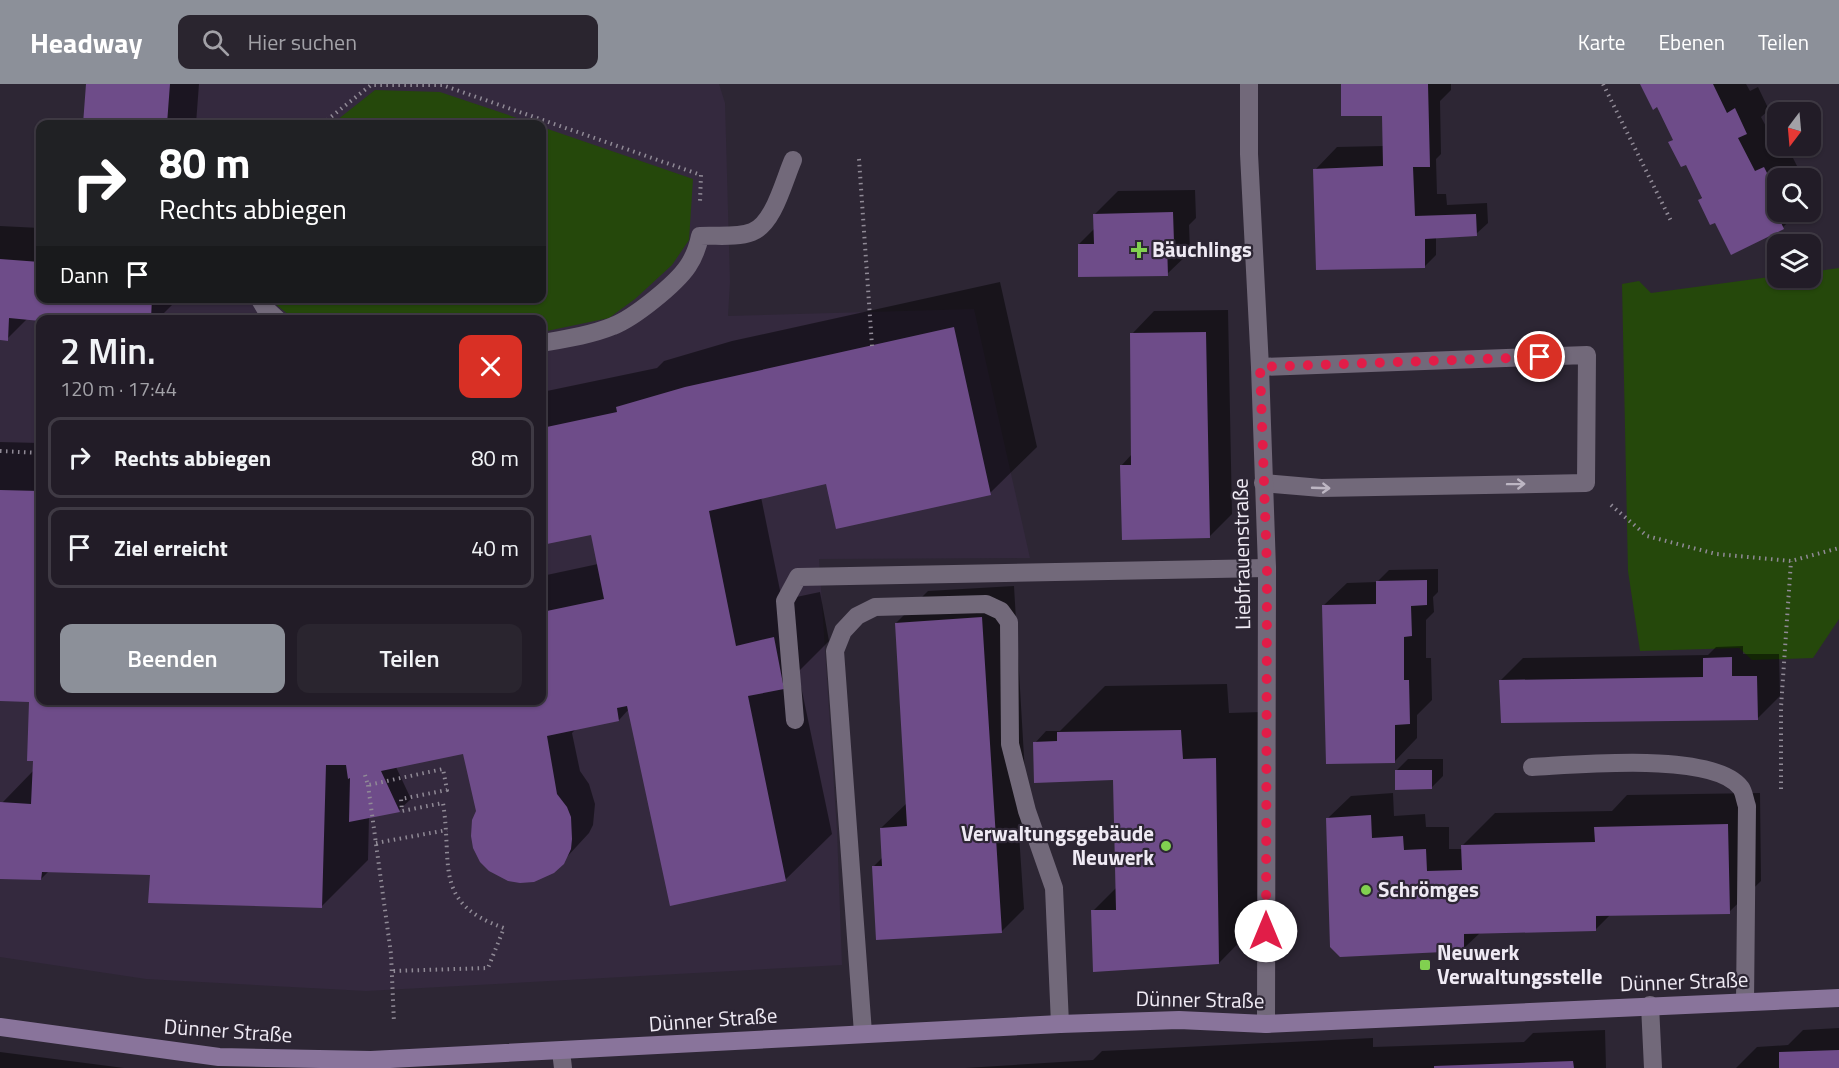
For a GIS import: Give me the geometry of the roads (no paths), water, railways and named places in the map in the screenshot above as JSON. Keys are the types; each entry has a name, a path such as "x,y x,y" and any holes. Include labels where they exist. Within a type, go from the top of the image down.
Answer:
{"street":[{"name":"Liebfrauenstraße","path":"1250,84 1249,153 1267,568 1266,1024"},
{"path":"546,343 614,326 632,317 660,294 688,266 698,247 700,236 735,235 760,228 773,208 793,160"},
{"path":"262,303 273,315"},
{"path":"1260,367 1587,355 1586,483 1321,488 1263,483"},
{"path":"795,720 785,601 798,577 1267,568"},
{"path":"863,1033 835,651 843,632 857,616 875,607 986,604 1001,611 1009,622 1010,744 1027,811 1054,888 1060,1024"},
{"path":"1532,767 1655,762 1697,767 1725,776 1742,788 1746,806 1745,1002"},
{"name":"Dünner Straße","path":"0,1027 219,1057 562,1059 863,1033 1179,1020 1266,1024 1839,998"},
{"path":"1650,1005 1653,1068"}],"place":[{"name":"Bäuchlings","path":"1139,250"},
{"name":"Verwaltungsgebäude Neuwerk","path":"1166,846"},
{"name":"Schrömges","path":"1366,890"},
{"name":"Neuwerk Verwaltungsstelle","path":"1425,965"}]}
